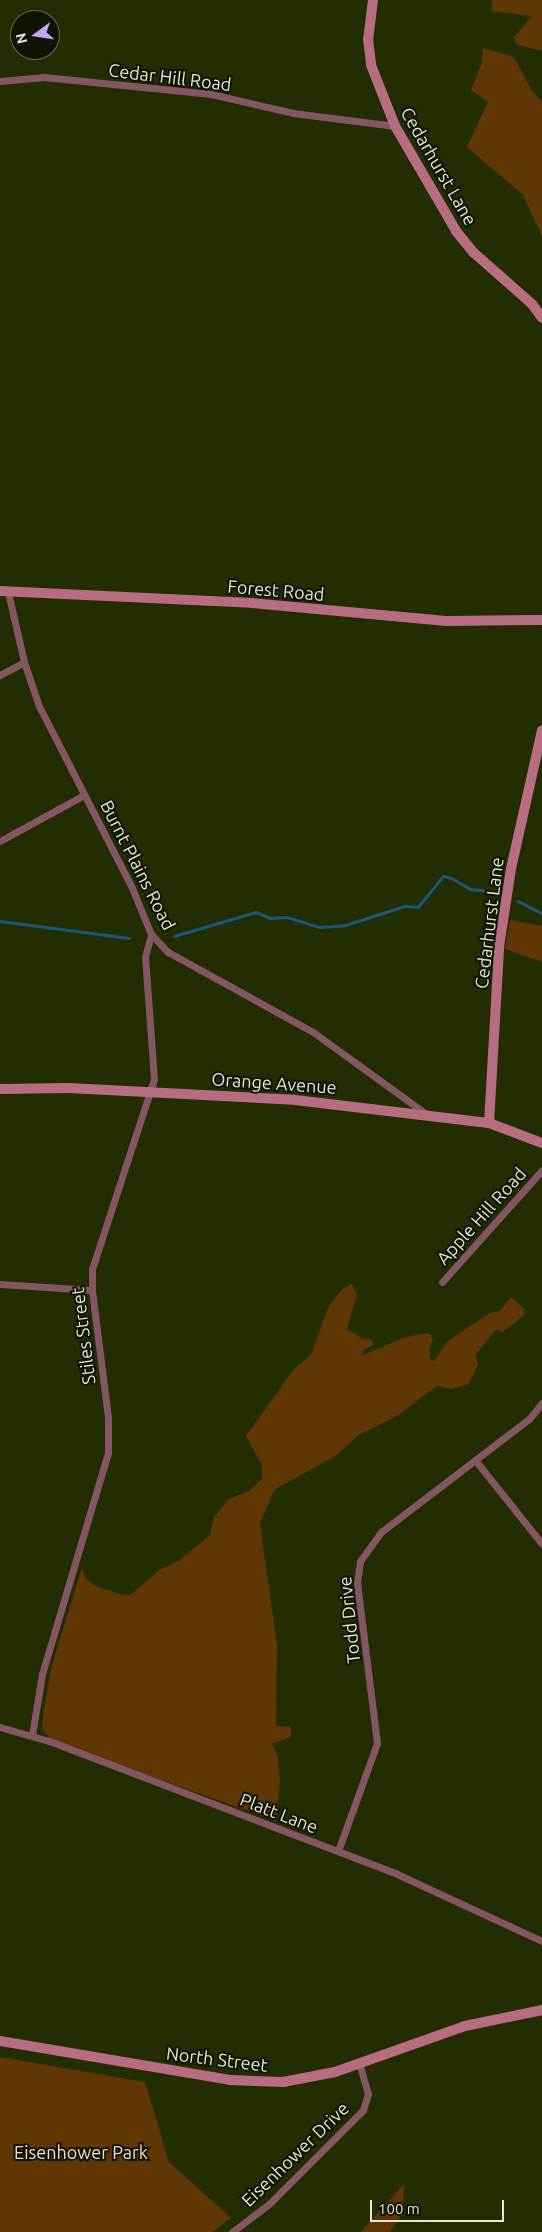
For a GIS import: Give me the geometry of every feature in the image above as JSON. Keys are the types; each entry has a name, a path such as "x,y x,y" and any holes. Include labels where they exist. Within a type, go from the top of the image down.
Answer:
{"main road":[{"name":"Cedarhurst Lane","path":"373,0 368,39 371,65 395,126 456,231 473,252 532,304 542,318"},
{"name":"Forest Road","path":"4,592 252,603 446,621 542,620"},
{"name":"Cedarhurst Lane","path":"489,1123 499,947 511,869 542,730"},
{"name":"Orange Avenue","path":"0,1089 150,1091 295,1100 489,1123 542,1143"},
{"name":"North Street","path":"0,2041 246,2082 310,2078 465,2026 542,2010"}],"street":[{"name":"Cedar Hill Road","path":"0,81 44,77 211,94 293,113 395,126"},
{"name":"Burnt Plains Road","path":"4,592 24,662 46,722 132,888 151,934 168,952 313,1032 429,1117"},
{"path":"0,675 24,662"},
{"path":"0,841 84,795"},
{"name":"Stiles Street","path":"32,1734 42,1674 108,1453 108,1417 92,1290 96,1254 154,1079 145,957 151,934"},
{"name":"Apple Hill Road","path":"442,1282 542,1170"},
{"path":"0,1284 92,1290"},
{"name":"Todd Drive","path":"338,1851 377,1743 357,1567 381,1532 528,1419 542,1403"},
{"path":"475,1460 542,1544"},
{"name":"Platt Lane","path":"0,1727 32,1734 338,1851 456,1899 542,1941"},
{"name":"Eisenhower Drive","path":"232,2232 269,2204 363,2110 368,2094 359,2063"}],"green space":[{"path":"492,0 542,0 542,51 517,45 514,37 532,16 492,11"},
{"path":"483,48 514,57 532,91 542,102 542,236 523,195 467,147 488,102 471,90 482,62"},
{"path":"510,920 542,926 542,962 505,949"},
{"path":"352,1284 357,1294 347,1329 363,1339 372,1340 373,1345 363,1351 363,1355 406,1337 428,1333 433,1338 429,1350 430,1359 434,1361 448,1341 490,1313 500,1311 511,1297 524,1309 524,1315 503,1332 496,1330 476,1354 478,1365 468,1384 452,1389 437,1386 397,1416 357,1436 337,1455 274,1490 260,1524 277,1645 276,1726 291,1727 291,1737 272,1744 278,1758 280,1782 276,1821 52,1741 42,1728 44,1709 52,1665 82,1568 86,1579 95,1586 123,1595 132,1594 159,1570 180,1560 210,1535 214,1517 229,1499 249,1491 262,1479 262,1465 246,1436 294,1369 311,1355 328,1308 342,1289"},
{"name":"Eisenhower Park","path":"0,2057 145,2082 169,2162 231,2218 212,2232 0,2232"},
{"path":"404,2184 403,2212 390,2232 361,2232"}],"waterway":[{"path":"174,936 256,912 270,918 287,917 319,927 345,925 405,906 418,907 443,876 452,878 470,889 498,892"},
{"path":"518,901 542,913"},
{"path":"0,921 129,938"}]}
